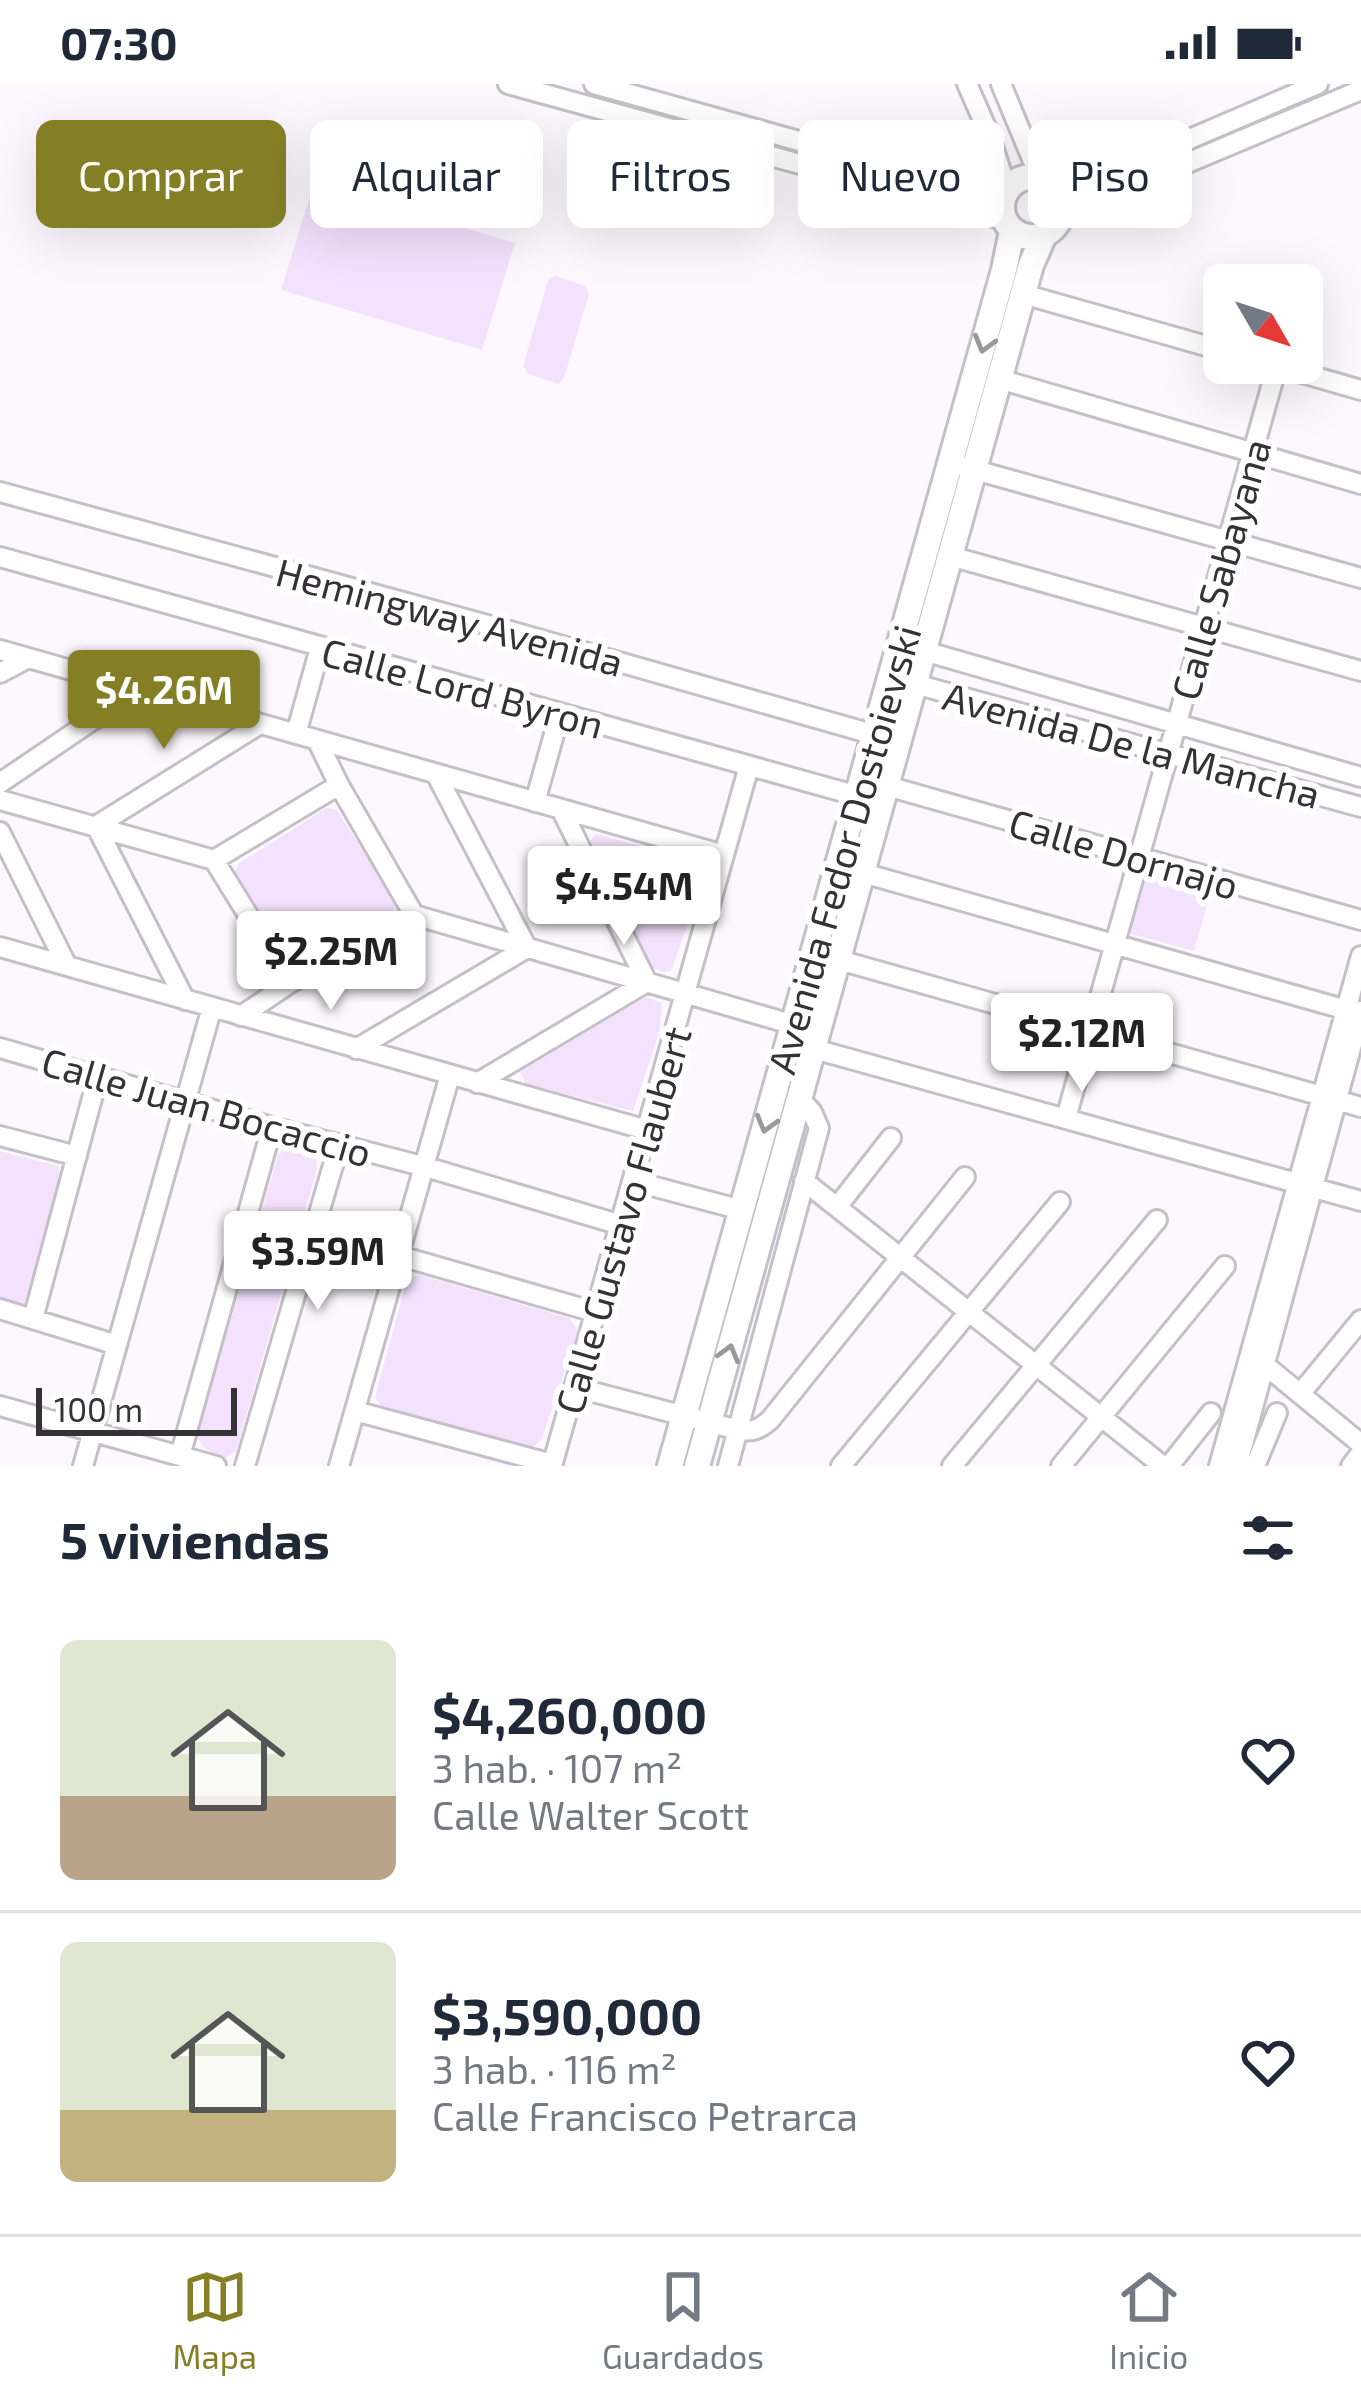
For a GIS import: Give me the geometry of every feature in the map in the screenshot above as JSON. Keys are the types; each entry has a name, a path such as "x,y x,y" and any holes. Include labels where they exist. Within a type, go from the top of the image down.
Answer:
{"main road":[{"path":"1028,180 1021,179 1006,210 1028,237 1043,236 1052,228"},
{"name":"Avenida Fedor Dostoievski","path":"670,1466 857,796 915,684 950,556 962,466 1004,270 1006,210"},
{"name":"Avenida Fedor Dostoievski","path":"698,1466 887,786 895,662 962,466 999,379 1030,266 1043,236"}],"street":[{"path":"508,84 1006,210"},
{"path":"594,84 950,183 1006,210"},
{"path":"968,84 988,134 1006,210"},
{"path":"1001,84 1028,142"},
{"path":"1192,138 1318,84"},
{"path":"1192,161 1361,90"},
{"path":"1023,294 1203,345"},
{"path":"999,379 1361,484"},
{"path":"1323,379 1361,390"},
{"name":"Calle Sabayana","path":"1066,1118 1253,452 1268,384"},
{"path":"962,466 1361,578"},
{"name":"Hemingway Avenida","path":"0,492 887,738"},
{"path":"950,556 1361,670"},
{"name":"Calle Lord Byron","path":"2,563 857,796"},
{"path":"296,734 320,648"},
{"path":"0,650 724,855"},
{"name":"Avenida De la Mancha","path":"1361,777 924,651 895,662 915,684 1361,807"},
{"path":"0,673 28,658"},
{"path":"0,783 137,690"},
{"path":"535,802 560,713"},
{"path":"96,826 260,724"},
{"path":"317,740 414,915 686,994 791,1033 1066,1118 1361,1201"},
{"name":"Calle Gustavo Flaubert","path":"552,1465 749,766"},
{"path":"436,774 527,948"},
{"path":"214,860 339,785"},
{"name":"Calle Dornajo","path":"887,786 1361,920"},
{"path":"0,800 214,860 290,983"},
{"path":"561,809 647,982"},
{"path":"96,826 184,1000"},
{"path":"0,832 67,966"},
{"path":"863,873 1357,1012"},
{"path":"241,1016 290,983 414,915"},
{"path":"0,947 647,1130"},
{"path":"356,1048 527,948"},
{"path":"1237,1466 1258,1360 1357,1012 1361,956"},
{"path":"839,960 1361,1107"},
{"path":"477,1083 647,982"},
{"path":"83,1466 212,1007"},
{"name":"Calle Juan Bocaccio","path":"0,1048 621,1225"},
{"path":"339,1466 450,1075"},
{"path":"33,1319 98,1076"},
{"path":"728,1466 819,1128 800,1099"},
{"path":"180,1456 272,1127"},
{"path":"0,1136 76,1156"},
{"path":"837,1207 891,1138"},
{"path":"245,1466 338,1145"},
{"path":"574,1387 752,1432 770,1420 965,1178"},
{"path":"633,1180 742,1210"},
{"path":"804,1181 1166,1466 1211,1413"},
{"path":"841,1466 1060,1202"},
{"path":"952,1466 1157,1220"},
{"path":"400,1256 595,1312"},
{"path":"1060,1466 1225,1266"},
{"path":"0,1309 117,1346"},
{"path":"1300,1394 1361,1320"},
{"path":"1258,1360 1361,1444"},
{"path":"1220,1466 1258,1360"},
{"path":"0,1406 216,1466"},
{"path":"355,1412 552,1465"},
{"path":"1255,1466 1277,1412"},
{"path":"1351,1466 1361,1453"}],"shaded area":[{"path":"310,196 310,228 465,228 515,243 482,350 281,290"},
{"path":"556,276 585,286 589,294 564,378 558,384 528,374 523,366 548,280"},
{"path":"327,808 337,810 396,903 391,915 294,968 233,876 239,863"},
{"path":"596,834 696,861 705,876 671,971 653,969 586,846"},
{"path":"1143,867 1213,883 1194,951 1128,933 1125,927"},
{"path":"646,997 662,1003 660,1030 633,1111 526,1084 520,1072"},
{"path":"288,1146 316,1154 317,1169 236,1451 225,1458 204,1448 197,1437 278,1155"},
{"path":"0,1151 58,1166 62,1184 26,1303 18,1306 0,1301"},
{"path":"419,1275 569,1318 578,1331 542,1438 534,1447 381,1406 375,1397 407,1280"}]}
